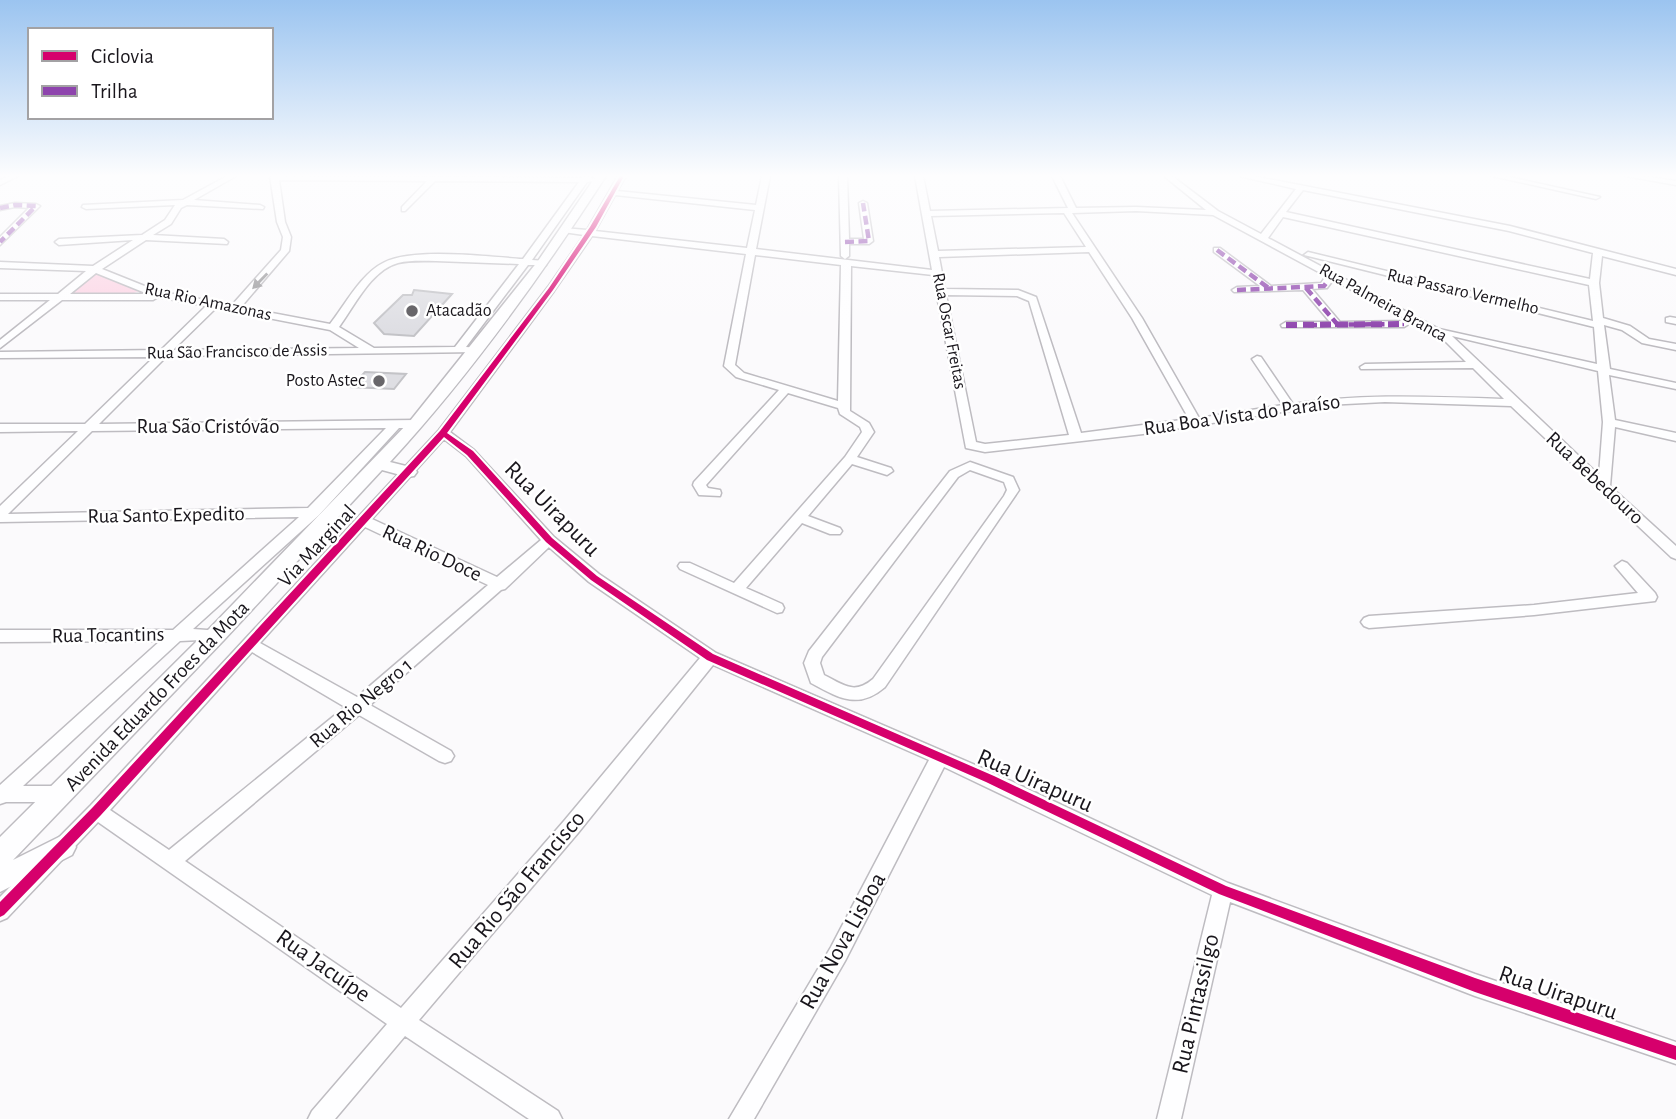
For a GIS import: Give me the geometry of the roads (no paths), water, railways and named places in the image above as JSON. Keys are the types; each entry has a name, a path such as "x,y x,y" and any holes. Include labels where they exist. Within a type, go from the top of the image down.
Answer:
{"highway":[{"name":"Avenida Eduardo Froes da Mota","path":"0,855 216,635 416,424 466,350 534,263 567,228"},
{"path":"379,464 408,472"},
{"path":"0,880 63,847"}],"street":[{"path":"0,242 14,228"},
{"path":"0,345 95,269 158,228"},
{"path":"234,308 285,251 287,237 283,228"},
{"path":"332,328 376,275 392,261 432,259 534,263 558,228"},
{"path":"577,228 937,269"},
{"path":"755,228 729,366 740,375 844,406"},
{"path":"736,590 850,459 869,432 865,425 846,415 844,406 845,228"},
{"path":"845,242 869,240 867,228"},
{"name":"Rua Oscar Freitas","path":"929,228 970,445"},
{"path":"1080,228 1137,318 1196,422"},
{"name":"Rua Palmeira Branca","path":"1244,228 1435,329 1456,344 1514,403"},
{"path":"1263,238 1271,228"},
{"path":"1346,228 1594,283"},
{"path":"1502,228 1598,250 1676,272"},
{"name":"Via Marginal","path":"0,911 97,811 443,433 523,328 591,230"},
{"path":"59,242 144,237 224,242"},
{"path":"934,254 1091,249"},
{"path":"1217,250 1270,289"},
{"name":"Rua Passaro Vermelho","path":"1287,250 1626,328 1646,341 1676,347"},
{"path":"1598,250 1594,283 1609,422 1604,486"},
{"name":"Rua Rio Amazonas","path":"0,265 95,269 170,297 332,328 371,351"},
{"path":"1237,290 1306,288 1325,285 1332,275"},
{"path":"1306,288 1338,325"},
{"path":"941,292 1018,293 1033,299 1076,437"},
{"path":"0,297 170,297"},
{"path":"0,516 213,305"},
{"path":"1286,326 1404,324"},
{"path":"1435,329 1676,386"},
{"name":"Rua São Francisco de Assis","path":"0,355 466,350"},
{"path":"1257,359 1289,406"},
{"path":"1365,367 1477,365"},
{"path":"715,493 700,491 699,485 786,389"},
{"name":"Rua Boa Vista do Paraíso","path":"970,445 985,448 1076,437 1196,422 1289,406 1385,399 1514,403"},
{"name":"Rua Bebedouro","path":"1514,403 1676,554"},
{"path":"1609,422 1676,437"},
{"path":"1,795 312,512 396,424"},
{"name":"Rua São Cristóvão","path":"0,428 416,424"},
{"name":"Rua Uirapuru","path":"443,433 470,453 549,540 641,612 710,657 990,779 1223,890 1475,985 1676,1053"},
{"path":"970,466 1009,480 1013,490 879,683 870,692 855,695 817,678 812,663 816,656 954,474 970,466 985,448"},
{"path":"850,459 887,471"},
{"name":"Rua Santo Expedito","path":"0,516 333,512"},
{"path":"798,517 835,531"},
{"name":"Rua Rio Doce","path":"364,521 500,585"},
{"name":"Rua Rio Negro 1","path":"170,861 358,706 549,540"},
{"path":"685,566 777,608"},
{"path":"1368,622 1535,610 1650,597 1622,566"},
{"name":"Rua Tocantins","path":"0,636 216,635"},
{"path":"250,644 445,756"},
{"name":"Rua Rio São Francisco","path":"320,1119 571,827 710,657"},
{"name":"Rua Nova Lisboa","path":"741,1119 838,954 939,759"},
{"path":"1,795 62,794"},
{"name":"Rua Jacuípe","path":"97,811 403,1022 550,1119"},
{"name":"Rua Pintassilgo","path":"1169,1119 1223,890"}],"place":[{"name":"Atacadão","path":"412,311"},
{"name":"Posto Astec","path":"379,381"}]}
